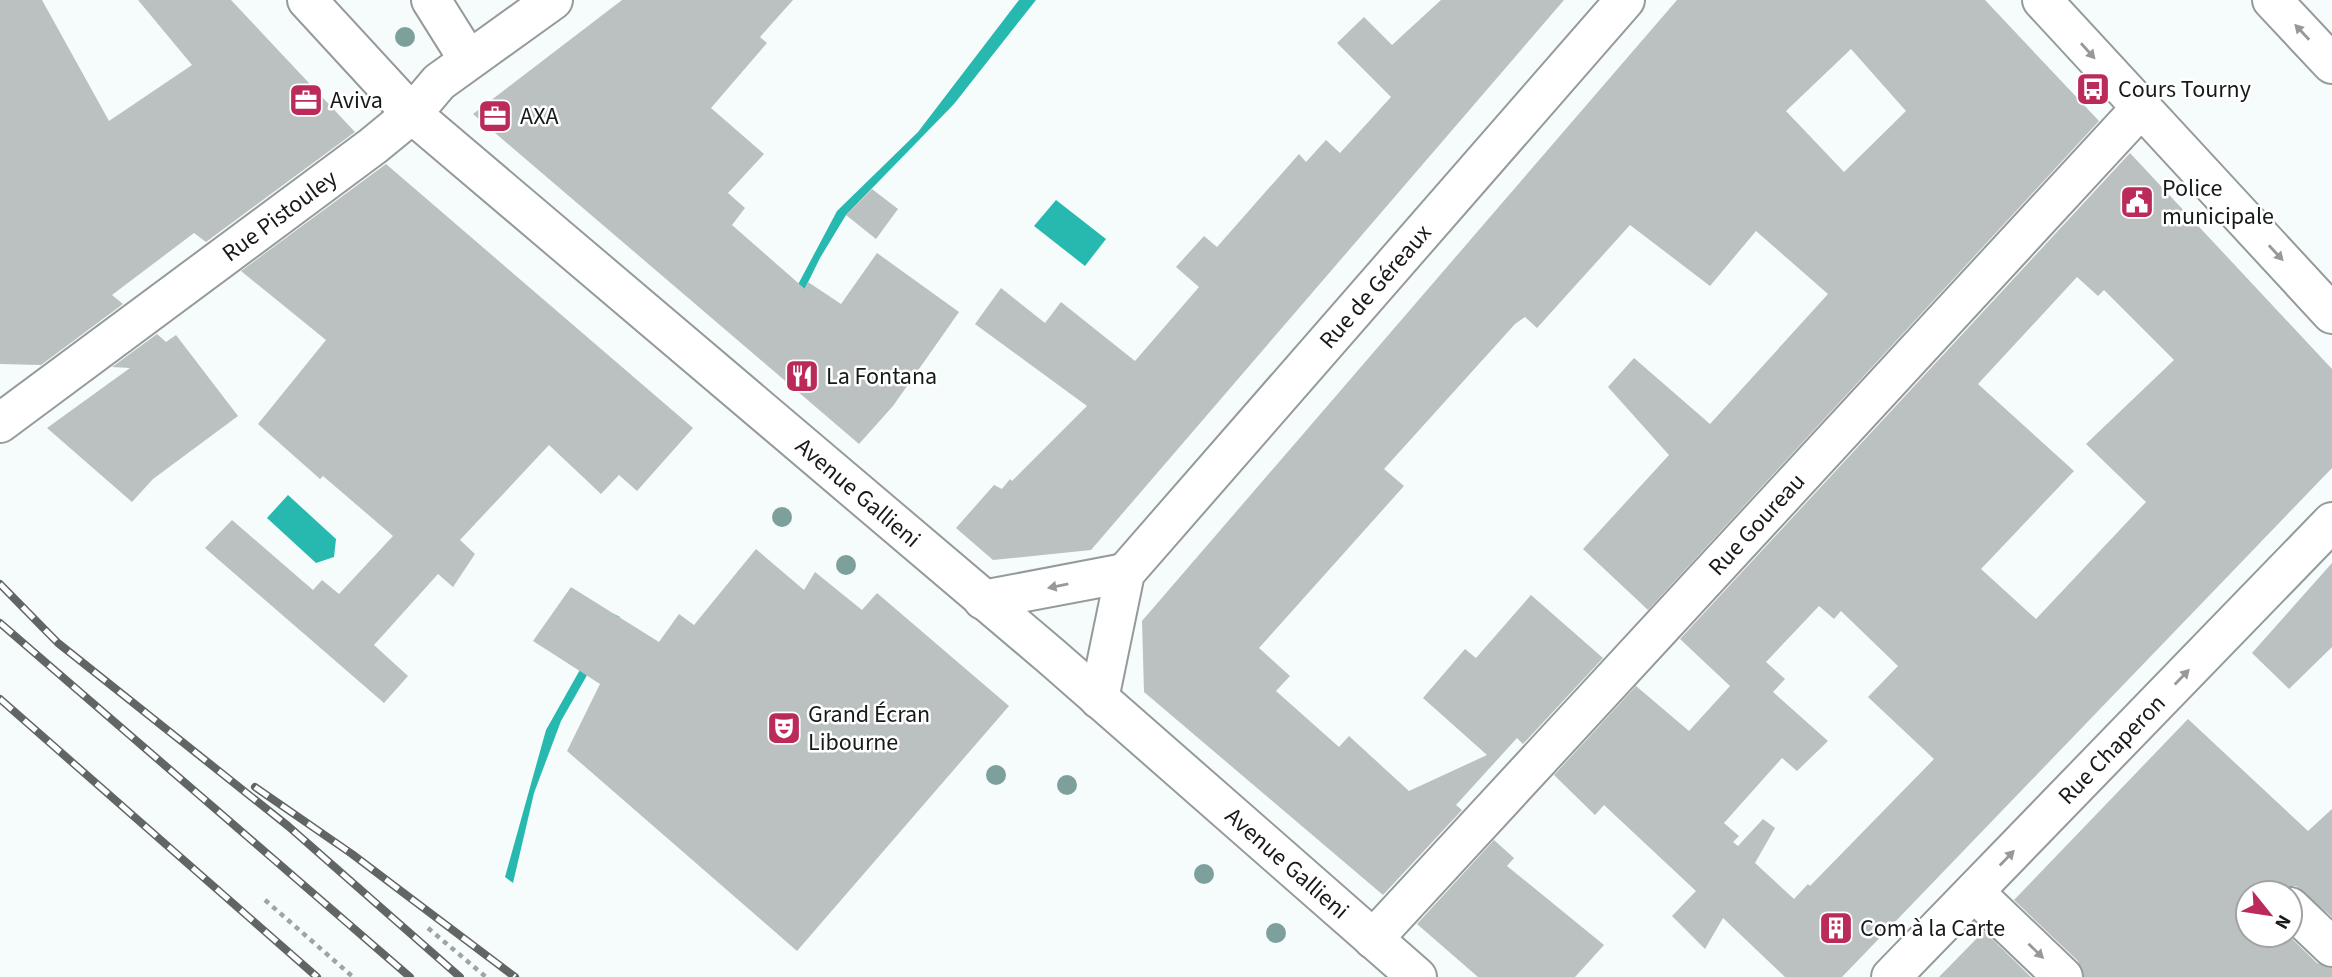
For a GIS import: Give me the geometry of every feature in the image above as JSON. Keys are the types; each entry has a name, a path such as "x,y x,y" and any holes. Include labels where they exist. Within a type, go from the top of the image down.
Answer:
{"street":[{"name":"Avenue Gallieni","path":"307,0 412,114 1099,699 1417,977"},
{"path":"431,0 468,59"},
{"name":"Rue Pistouley","path":"0,423 373,146 412,114 439,82 553,0"},
{"name":"Rue de Géreaux","path":"1099,699 1125,573 1625,0"},
{"path":"2042,0 2332,314"},
{"path":"2272,0 2332,64"},
{"name":"Rue Goureau","path":"1373,939 2140,109"},
{"name":"Rue Chaperon","path":"1891,977 2332,522"},
{"path":"983,600 1125,573"},
{"path":"1974,892 2063,977"},
{"path":"2304,921 2332,947"}],"path":[{"path":"265,900 353,977"},
{"path":"428,928 486,977"}],"water":[{"path":"1019,0 1036,0 954,104 846,215 820,258 771,357 776,326 837,211 918,132"},
{"path":"1056,200 1106,239 1085,266 1034,226"},
{"path":"288,495 336,539 334,557 316,563 267,518"},
{"path":"612,613 620,617 561,721 534,793 513,883 505,877 546,730"}],"building":[{"path":"0,0 42,0 109,121 192,65 138,0 231,0 355,132 206,242 194,233 112,295 123,304 41,365 0,364"},
{"path":"622,0 793,0 760,37 767,43 711,108 764,154 728,193 745,208 732,225 805,289 808,282 841,304 877,253 959,312 893,406 859,444 473,114"},
{"path":"1441,0 1564,0 1091,550 993,560 956,528 994,485 1002,489 1010,479 1012,481 1087,406 975,324 1001,288 1045,323 1061,302 1135,361 1199,287 1176,267 1204,236 1217,247 1299,154 1306,162 1326,140 1340,153 1391,97 1337,43 1364,17 1392,45"},
{"path":"1677,0 1985,0 2099,121 1648,610 1583,549 1669,455 1608,387 1634,358 1710,424 1828,294 1756,231 1710,286 1630,225 1537,328 1525,317 1515,324 1384,469 1404,486 1259,648 1290,676 1276,691 1339,747 1349,736 1409,791 1487,755 1423,698 1465,649 1476,658 1531,595 1603,658 1523,744 1517,738 1456,805 1462,810 1383,895 1144,692 1142,621","holes":["1851,49 1906,111 1844,172 1786,111"]},
{"path":"2130,153 2332,369 2332,468 1842,977 1785,977 1723,918 1705,949 1672,916 1696,891 1604,805 1595,815 1554,775 1636,686 1689,731 1730,686 1680,639","holes":["2077,277 2098,296 2104,290 2174,360 2086,444 2146,502 2036,619 1981,569 2074,471 1978,384","1819,606 1834,619 1841,611 1898,666 1868,697 1934,759 1810,886 1808,884 1794,899 1755,863 1775,828 1763,819 1738,846 1733,842 1739,836 1724,823 1782,758 1797,771 1828,741 1773,692 1785,679 1766,662"]},
{"path":"386,164 693,428 637,491 619,475 601,494 549,445 460,540 475,554 453,587 438,574 374,645 408,676 384,703 205,548 232,520 313,590 322,580 339,594 393,536 323,476 320,479 258,424 326,340 241,271"},
{"path":"872,189 898,209 876,239 846,215"},
{"path":"157,334 166,342 176,335 238,416 153,479 132,502 47,428 130,368 112,367"},
{"name":"Grand Écran Libourne","path":"756,549 804,590 815,572 862,610 877,593 1009,706 797,951 567,751 600,684 533,641 571,587 659,642 679,614 694,625"},
{"path":"2332,563 2332,647 2289,689 2252,653"},
{"path":"2188,719 2308,831 2332,809 2332,917 2304,893 2304,879 2234,879 2234,949 2302,949 2317,963 2332,968 2332,977 2084,977 2078,961 2014,900"},
{"path":"1494,840 1514,858 1507,866 1604,945 1575,977 1478,977 1417,924"},
{"path":"1984,931 2031,977 1939,977"}],"railway":[{"path":"0,584 58,643 288,826 460,977"},
{"path":"0,623 410,977"},
{"path":"0,699 317,977"},
{"path":"255,787 352,854 515,977"}],"place":[{"name":"Cours Tourny","path":"2093,89"},
{"name":"Aviva","path":"306,100"},
{"name":"AXA","path":"495,116"},
{"name":"Police municipale","path":"2137,202"},
{"name":"La Fontana","path":"802,376"},
{"name":"Grand Écran Libourne","path":"784,728"},
{"name":"Com à la Carte","path":"1836,928"}]}
